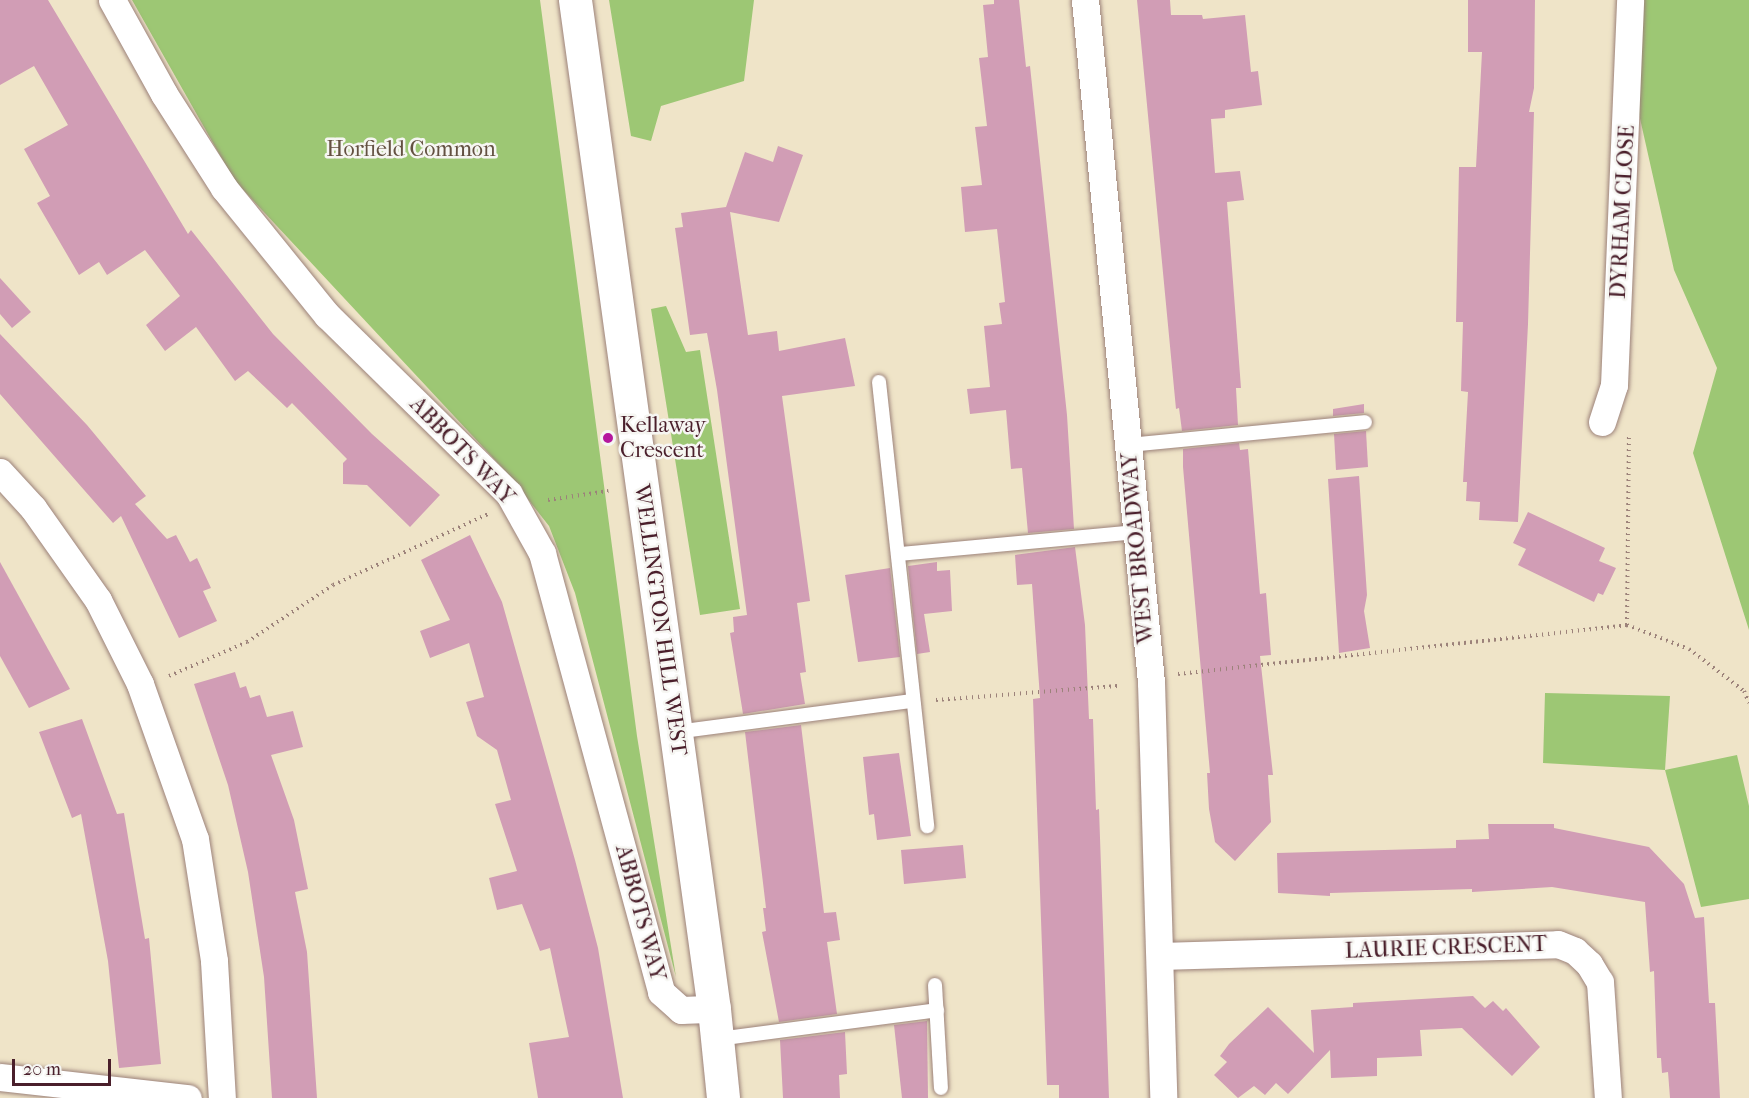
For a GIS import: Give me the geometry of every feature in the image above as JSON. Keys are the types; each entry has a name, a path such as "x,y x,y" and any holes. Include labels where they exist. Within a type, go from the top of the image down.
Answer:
{"street":[{"name":"ABBOTS WAY","path":"112,0 164,94 224,188 327,315 509,494 516,505 542,553 661,992 681,1010 716,1024"},
{"name":"WELLINGTON HILL WEST","path":"575,0 716,1024 723,1098"},
{"name":"WEST BROADWAY","path":"1085,0 1151,680 1163,1098"},
{"name":"DYRHAM CLOSE","path":"1602,422 1614,385 1630,0"},
{"path":"0,472 33,508 98,600 140,684 195,839 213,961 222,1098"},
{"name":"LAURIE CRESCENT","path":"1160,956 1558,944 1575,951 1589,964 1600,982 1608,1098"},
{"path":"0,1077 188,1098"}],"lane":[{"path":"879,382 900,554 927,826"},
{"path":"1128,445 1365,422"},
{"path":"900,554 1135,532"},
{"path":"676,732 914,701"},
{"path":"935,985 941,1088"},
{"path":"716,1024 937,1010"}],"path":[{"path":"1614,385 1629,413 1627,625"},
{"path":"140,684 167,677 247,642 333,585 457,527 516,505 642,486"},
{"path":"914,701 1151,680 1627,625 1689,650 1744,691 1749,703"}],"green space":[{"name":"Horfield Common","path":"132,0 540,0 637,736 676,977 575,593 549,526 509,475 234,180"},
{"path":"609,0 754,0 744,81 661,106 651,141 631,136"},
{"path":"1632,0 1749,0 1749,630 1693,453 1717,368 1674,270 1630,74"},
{"path":"666,306 686,352 700,350 740,609 700,615 651,309"},
{"path":"1545,693 1670,696 1665,770 1543,763"},
{"path":"1737,755 1749,806 1749,899 1701,907 1665,770"}],"building":[{"path":"0,0 48,0 188,234 191,230 273,334 372,434 440,495 410,527 367,485 343,484 343,463 347,459 292,403 287,408 248,371 235,381 196,327 165,351 146,325 180,296 145,250 107,275 99,262 79,275 37,203 50,196 24,149 68,125 34,66 0,85"},
{"path":"994,0 1019,0 1026,67 1030,66 1067,415 1074,529 1028,533 1022,468 1011,469 1006,410 970,414 967,389 990,387 984,326 1002,324 999,303 1005,302 997,229 965,232 961,187 982,185 975,127 987,126 979,58 988,57 983,5 994,4"},
{"path":"1137,0 1170,0 1171,15 1202,15 1203,19 1245,15 1251,72 1258,71 1262,105 1225,110 1225,118 1211,119 1215,173 1240,171 1244,200 1227,202 1241,388 1236,388 1238,425 1182,431 1179,408 1176,409"},
{"path":"1468,0 1535,0 1534,88 1529,112 1534,112 1528,324 1518,522 1479,520 1480,502 1466,501 1467,482 1463,482 1468,392 1461,391 1463,322 1456,322 1459,167 1476,167 1482,52 1468,52"},
{"path":"778,146 803,155 779,222 730,212 748,335 777,331 779,351 845,338 855,386 782,396 810,601 797,603 806,672 800,673 805,704 743,714 730,633 734,632 733,617 747,615 717,390 707,333 690,335 675,228 683,227 681,213 726,207 745,152 773,162"},
{"path":"0,278 31,312 12,328 0,314"},
{"path":"0,334 87,425 146,496 135,504 167,539 176,535 190,562 197,558 211,588 203,591 217,621 179,638 121,516 113,523 0,394"},
{"path":"1364,404 1364,413 1333,416 1333,409"},
{"path":"1366,431 1368,467 1336,470 1334,434"},
{"path":"1239,443 1240,450 1248,449 1260,594 1266,593 1271,655 1260,656 1273,775 1268,775 1271,822 1235,861 1215,842 1209,809 1207,773 1210,773 1183,449"},
{"path":"1359,476 1367,595 1364,611 1370,648 1339,653 1328,479"},
{"path":"1528,512 1605,548 1599,561 1616,568 1603,595 1598,593 1594,602 1518,565 1526,549 1513,543"},
{"path":"470,535 502,602 575,860 598,948 623,1098 538,1098 529,1043 569,1037 550,948 540,951 522,904 497,910 489,878 517,871 495,804 511,800 497,750 477,736 466,702 484,697 469,643 430,658 420,631 450,620 421,560"},
{"path":"1075,547 1085,625 1089,719 1093,719 1096,810 1099,809 1109,1098 1059,1098 1059,1085 1047,1085 1033,699 1040,698 1032,584 1017,585 1015,555"},
{"path":"0,562 70,689 29,708 0,656"},
{"path":"937,562 937,571 950,570 952,611 924,614 930,652 917,654 908,566"},
{"path":"890,568 900,657 858,662 845,575"},
{"path":"235,672 240,688 246,686 250,698 260,695 267,717 293,711 303,747 271,755 294,820 308,889 295,892 307,952 317,1098 272,1098 264,977 248,872 228,785 194,684"},
{"path":"82,719 117,814 124,813 145,939 149,938 161,1064 119,1068 108,961 81,814 72,818 39,732"},
{"path":"801,725 824,913 836,912 840,940 827,942 837,1014 779,1022 762,932 766,931 763,908 766,908 745,732"},
{"path":"899,753 911,836 877,840 874,814 869,815 863,757"},
{"path":"1488,824 1554,824 1554,828 1649,847 1684,884 1695,918 1704,917 1709,1003 1715,1003 1720,1098 1670,1098 1668,1072 1662,1073 1661,1058 1657,1058 1654,971 1650,972 1645,902 1552,887 1472,892 1472,889 1330,893 1330,896 1278,893 1277,853 1456,848 1456,840 1489,839"},
{"path":"963,845 966,878 904,884 901,850"},
{"path":"1473,996 1485,1008 1493,1001 1503,1011 1506,1008 1540,1047 1512,1076 1462,1028 1420,1030 1422,1056 1377,1058 1377,1076 1331,1078 1330,1050 1288,1094 1276,1083 1265,1095 1254,1086 1238,1098 1214,1075 1227,1062 1220,1056 1229,1044 1268,1007 1314,1053 1311,1010 1353,1007 1353,1003"},
{"path":"927,1021 928,1098 902,1098 894,1025"},
{"path":"845,1032 847,1074 839,1075 840,1098 783,1098 780,1040"}],"place":[{"name":"Kellaway Crescent","path":"608,438"}]}
